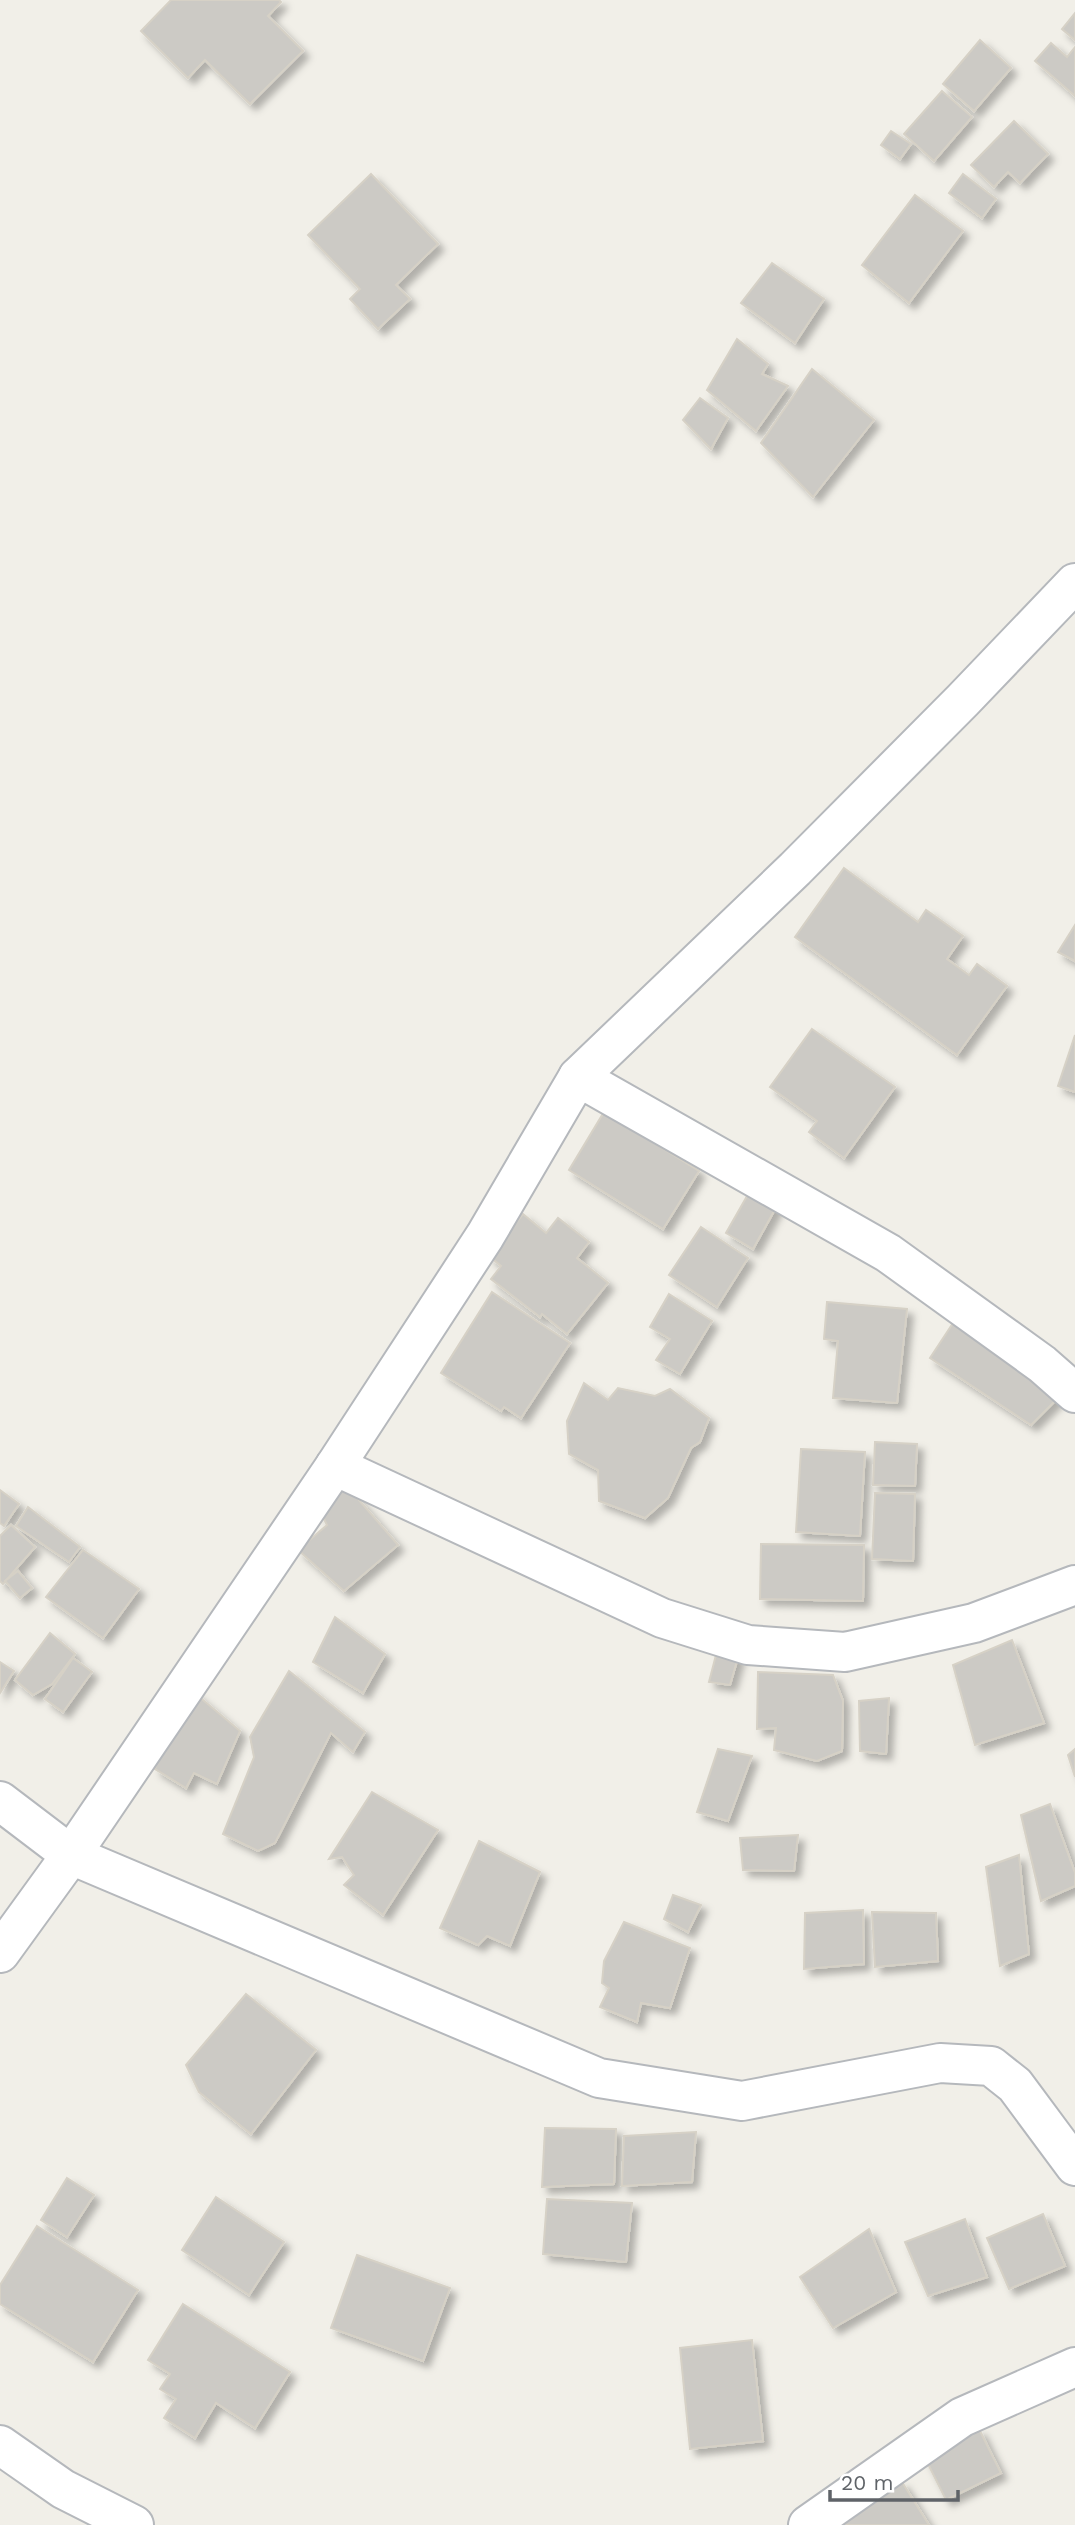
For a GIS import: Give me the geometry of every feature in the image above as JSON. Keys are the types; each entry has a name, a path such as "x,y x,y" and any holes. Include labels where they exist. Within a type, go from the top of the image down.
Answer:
{"street":[{"path":"0,1953 71,1855 335,1466 485,1236 578,1077 795,869 1075,583"},
{"path":"578,1077 888,1253 1042,1364 1075,1393"},
{"path":"335,1466 662,1618 748,1645 845,1652 974,1623 1075,1585"},
{"path":"0,1801 71,1855 598,2078 742,2101 940,2063 990,2066 1015,2085 1075,2166"},
{"path":"807,2525 962,2417 1075,2367"},
{"path":"0,2445 63,2489 134,2525"}],"building":[{"path":"171,0 279,0 281,2 268,16 303,51 250,104 205,60 188,78 141,31"},
{"path":"1075,13 1075,40 1062,29"},
{"path":"980,40 1011,68 974,111 943,84"},
{"path":"1051,43 1067,57 1075,47 1075,96 1035,61"},
{"path":"942,91 972,117 934,161 904,134"},
{"path":"1014,121 1048,154 1020,183 1008,172 994,187 971,165"},
{"path":"891,131 911,144 900,159 881,145"},
{"path":"371,174 438,244 396,285 410,299 378,329 350,299 360,289 308,235"},
{"path":"963,174 996,199 982,218 949,193"},
{"path":"915,195 963,231 909,303 862,265"},
{"path":"772,263 824,299 795,343 741,303"},
{"path":"737,339 768,364 762,374 788,386 756,431 707,390"},
{"path":"812,369 874,420 813,497 761,443"},
{"path":"700,398 728,418 711,449 683,420"},
{"path":"844,868 918,922 926,910 963,936 947,959 969,975 977,964 1007,986 957,1055 795,937"},
{"path":"1075,925 1075,961 1058,952"},
{"path":"812,1029 895,1087 844,1158 809,1132 817,1121 770,1087"},
{"path":"1075,1035 1075,1092 1058,1086"},
{"path":"604,1112 699,1171 663,1229 569,1170"},
{"path":"751,1189 778,1204 753,1249 726,1233"},
{"path":"523,1214 546,1233 558,1218 589,1242 577,1258 608,1283 567,1334 491,1279 501,1266 489,1256"},
{"path":"701,1227 748,1258 717,1307 669,1275"},
{"path":"492,1292 570,1343 521,1418 504,1407 501,1411 441,1373"},
{"path":"669,1294 712,1321 680,1374 656,1360 670,1339 650,1327"},
{"path":"827,1302 907,1309 897,1403 833,1398 838,1341 824,1339"},
{"path":"955,1320 1069,1387 1031,1425 930,1358"},
{"path":"584,1383 608,1400 618,1388 655,1396 670,1389 709,1418 700,1442 691,1448 668,1498 645,1518 599,1501 598,1470 569,1454 567,1421"},
{"path":"875,1442 917,1444 915,1486 873,1485"},
{"path":"801,1449 865,1452 860,1536 796,1532"},
{"path":"345,1484 398,1545 344,1591 298,1550 327,1525 321,1513"},
{"path":"0,1490 19,1504 4,1526 0,1523"},
{"path":"875,1493 915,1494 913,1561 872,1559"},
{"path":"28,1507 80,1547 69,1562 16,1526"},
{"path":"11,1525 35,1547 3,1584 0,1581 0,1536"},
{"path":"761,1544 864,1545 863,1601 760,1599"},
{"path":"83,1550 139,1589 103,1638 46,1597"},
{"path":"18,1571 32,1588 20,1598 5,1581"},
{"path":"335,1617 385,1654 363,1693 313,1662"},
{"path":"50,1633 75,1654 52,1684 33,1695 15,1680"},
{"path":"1012,1640 1044,1723 975,1745 953,1665"},
{"path":"717,1651 739,1654 730,1685 709,1682"},
{"path":"73,1658 92,1672 63,1712 45,1699"},
{"path":"0,1662 14,1671 0,1693"},
{"path":"289,1671 365,1732 353,1752 331,1733 275,1843 258,1851 223,1834 254,1757 250,1737"},
{"path":"758,1672 833,1675 843,1701 842,1751 817,1761 774,1750 776,1728 757,1729"},
{"path":"191,1690 240,1731 217,1784 194,1773 186,1788 155,1769 165,1730"},
{"path":"889,1698 886,1754 860,1751 859,1701"},
{"path":"718,1749 752,1756 728,1821 697,1812"},
{"path":"1075,1749 1075,1777 1068,1755"},
{"path":"372,1792 438,1830 383,1915 344,1885 354,1875 342,1857 329,1859"},
{"path":"1050,1804 1075,1873 1075,1886 1041,1901 1021,1815"},
{"path":"798,1835 794,1871 743,1870 740,1838"},
{"path":"479,1841 540,1872 510,1946 487,1936 478,1945 440,1928"},
{"path":"1019,1855 1029,1954 1000,1966 986,1867"},
{"path":"673,1895 701,1905 688,1932 664,1919"},
{"path":"863,1910 864,1964 804,1969 805,1913"},
{"path":"872,1912 936,1913 938,1961 875,1967"},
{"path":"624,1922 690,1948 670,2008 641,2003 637,2022 600,2007 609,1988 602,1983 604,1961"},
{"path":"246,1994 316,2050 251,2134 199,2092 186,2065"},
{"path":"545,2128 616,2129 614,2184 542,2187"},
{"path":"696,2132 692,2182 622,2186 624,2136"},
{"path":"67,2178 94,2195 67,2237 41,2220"},
{"path":"216,2197 284,2242 249,2295 182,2250"},
{"path":"547,2199 632,2203 626,2262 543,2254"},
{"path":"1043,2214 1065,2266 1009,2289 987,2238"},
{"path":"965,2219 987,2277 928,2296 905,2242"},
{"path":"37,2226 138,2290 93,2362 0,2304 0,2285"},
{"path":"869,2229 896,2292 833,2328 800,2277"},
{"path":"357,2255 450,2288 423,2361 331,2328"},
{"path":"183,2304 290,2372 255,2428 216,2403 195,2438 164,2418 176,2399 160,2389 170,2374 148,2360"},
{"path":"752,2340 763,2441 690,2449 680,2348"},
{"path":"979,2429 1001,2473 946,2500 924,2456"},
{"path":"902,2482 929,2525 835,2525"}]}
